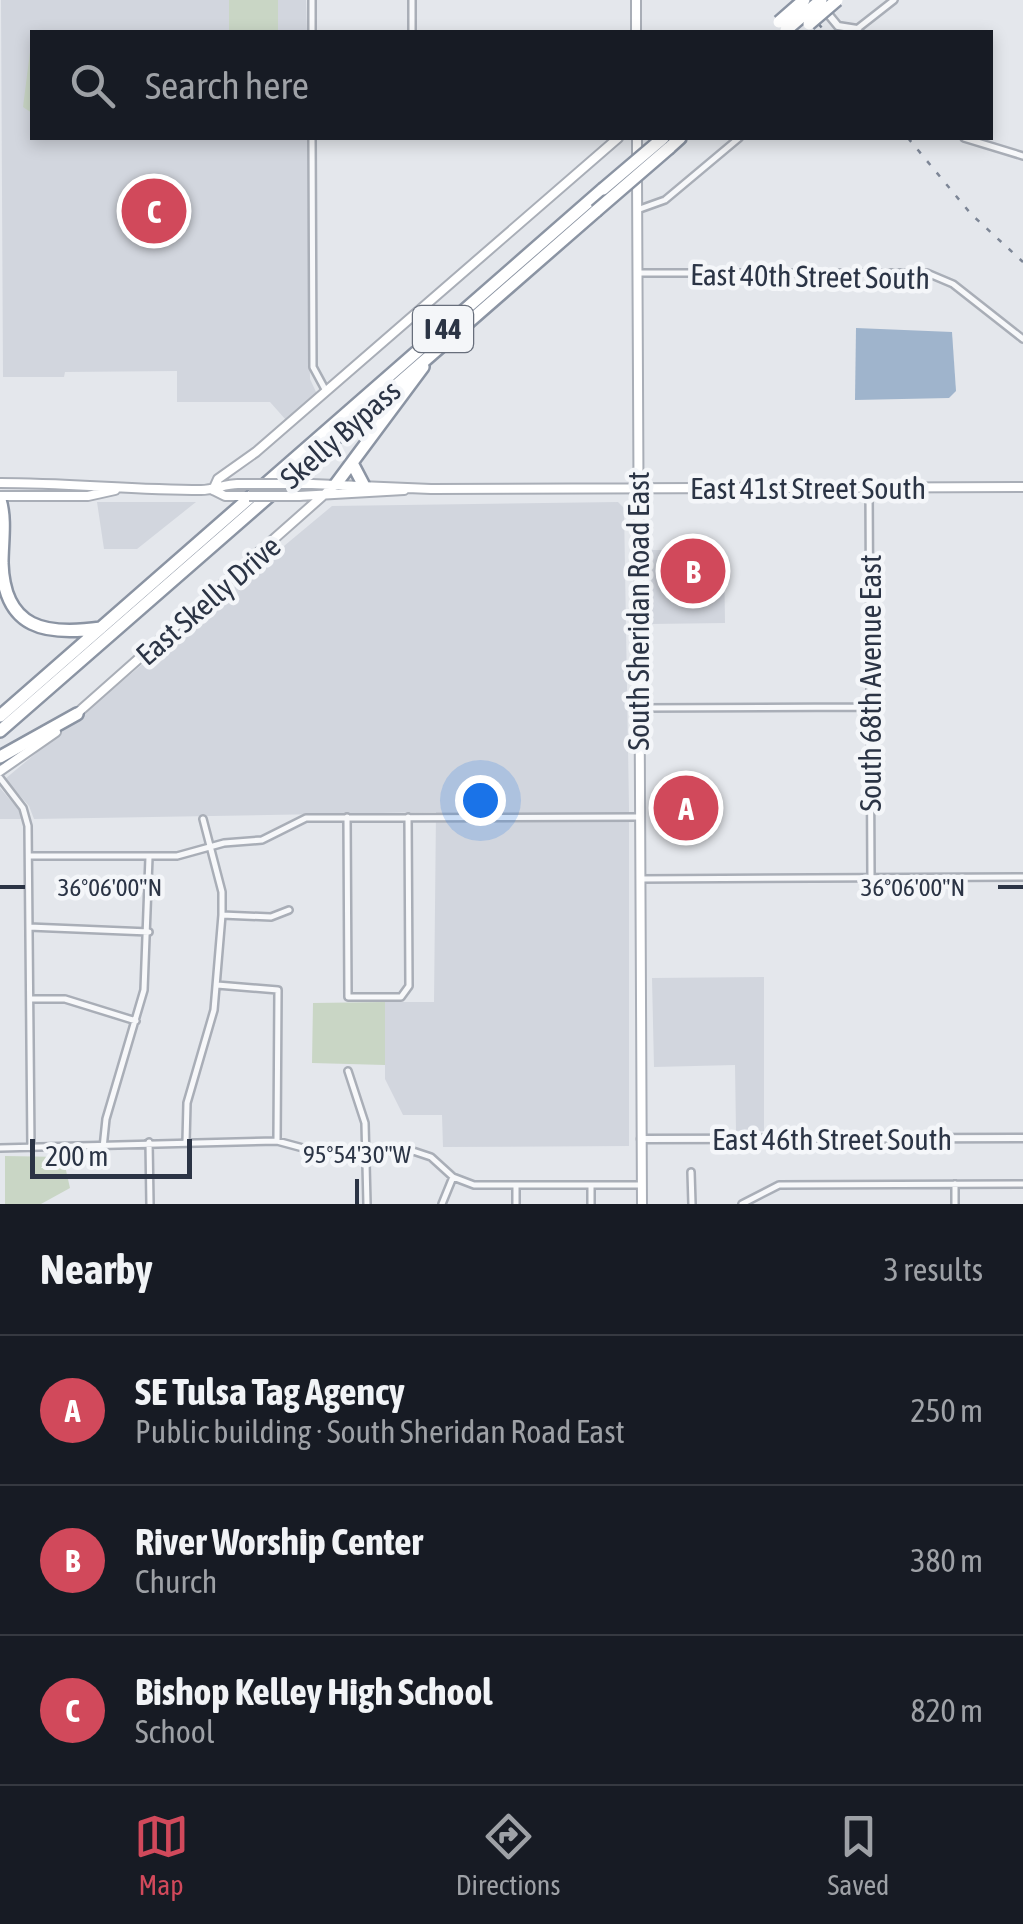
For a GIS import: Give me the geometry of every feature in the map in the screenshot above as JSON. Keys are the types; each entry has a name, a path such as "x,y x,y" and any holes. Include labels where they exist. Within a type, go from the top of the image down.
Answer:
{"highway":[{"path":"783,28 804,0"},
{"path":"783,28 819,0"},
{"path":"802,30 837,0"},
{"name":"Skelly Bypass","path":"0,716 604,189 666,142"},
{"name":"Skelly Bypass","path":"0,731 596,210 666,142"},
{"path":"336,484 435,351"},
{"path":"352,463 363,484"},
{"path":"0,498 3,578 17,612 47,631 101,628"},
{"path":"0,758 77,714"}],"main road":[{"path":"636,0 636,30"},
{"path":"213,490 218,478 327,392 616,140"},
{"name":"South Sheridan Road East","path":"637,140 642,1204"},
{"name":"East 41st Street South","path":"0,484 88,483 118,489 213,490 238,484 363,484 412,489"},
{"name":"East Skelly Drive","path":"0,775 77,714 336,484"},
{"name":"East 41st Street South","path":"213,490 225,496 325,496 412,489 1023,487"},
{"name":"East 41st Street South","path":"0,498 88,496 118,489"}],"street":[{"path":"312,0 312,30"},
{"path":"412,0 412,30"},
{"path":"819,0 838,26 854,30"},
{"path":"859,30 894,0"},
{"path":"312,140 313,368 327,392"},
{"path":"637,210 655,207 665,200 737,140"},
{"path":"971,140 1023,156"},
{"name":"East 40th Street South","path":"637,273 927,273 953,284 1023,339"},
{"name":"South 68th Avenue East","path":"870,488 871,878"},
{"path":"639,708 870,707"},
{"path":"0,775 26,814 30,1148"},
{"path":"347,818 348,997 401,996 410,986 408,817"},
{"path":"29,856 177,856 208,847 262,840 300,819 639,817"},
{"path":"186,1142 187,1103 217,985 222,914 222,892 204,819"},
{"path":"103,1148 106,1119 136,1020 149,932 149,856"},
{"path":"640,878 1023,877"},
{"path":"222,914 271,917 289,910"},
{"path":"29,927 149,932"},
{"path":"217,985 278,990 277,1141"},
{"path":"30,999 65,999 136,1020"},
{"path":"348,1070 365,1123 367,1204"},
{"name":"East 46th Street South","path":"641,1139 1023,1138"},
{"path":"0,1148 277,1141 314,1151 422,1154 453,1177 470,1184 642,1184"},
{"path":"150,1142 150,1204"},
{"path":"691,1172 692,1204"},
{"path":"442,1204 453,1177"},
{"path":"955,1184 955,1204"},
{"path":"742,1204 779,1185 1023,1184"},
{"path":"516,1185 516,1204"},
{"path":"591,1185 591,1204"}],"shaded area":[{"path":"1,0 306,0 307,30 30,30 30,140 307,140 310,379 317,394 286,420 270,402 177,402 177,371 3,377"},
{"path":"97,502 196,502 137,549 104,549"},
{"path":"618,502 624,508 629,1146 443,1147 442,1115 403,1115 385,1079 385,1002 434,1002 436,812 34,819 29,806 5,779 332,506"},
{"path":"652,550 724,550 725,623 650,624"},
{"path":"0,788 19,810 23,819 0,819"},
{"path":"764,977 764,1131 736,1131 735,1065 654,1067 652,978"}],"green space":[{"path":"229,0 278,0 278,30 229,30"},
{"path":"30,52 30,112 23,107"},
{"path":"385,1002 385,1065 312,1063 313,1003"},
{"path":"5,1156 63,1157 70,1188 41,1204 5,1204"}],"water":[{"path":"856,328 952,332 956,391 949,398 855,400"}],"railway":[{"path":"800,0 823,30"},
{"path":"910,140 971,214 1023,262"}],"place":[{"name":"Bishop Kelley High School","path":"154,211"},
{"name":"River Worship Center","path":"693,571"},
{"name":"SE Tulsa Tag Agency","path":"686,808"}]}
